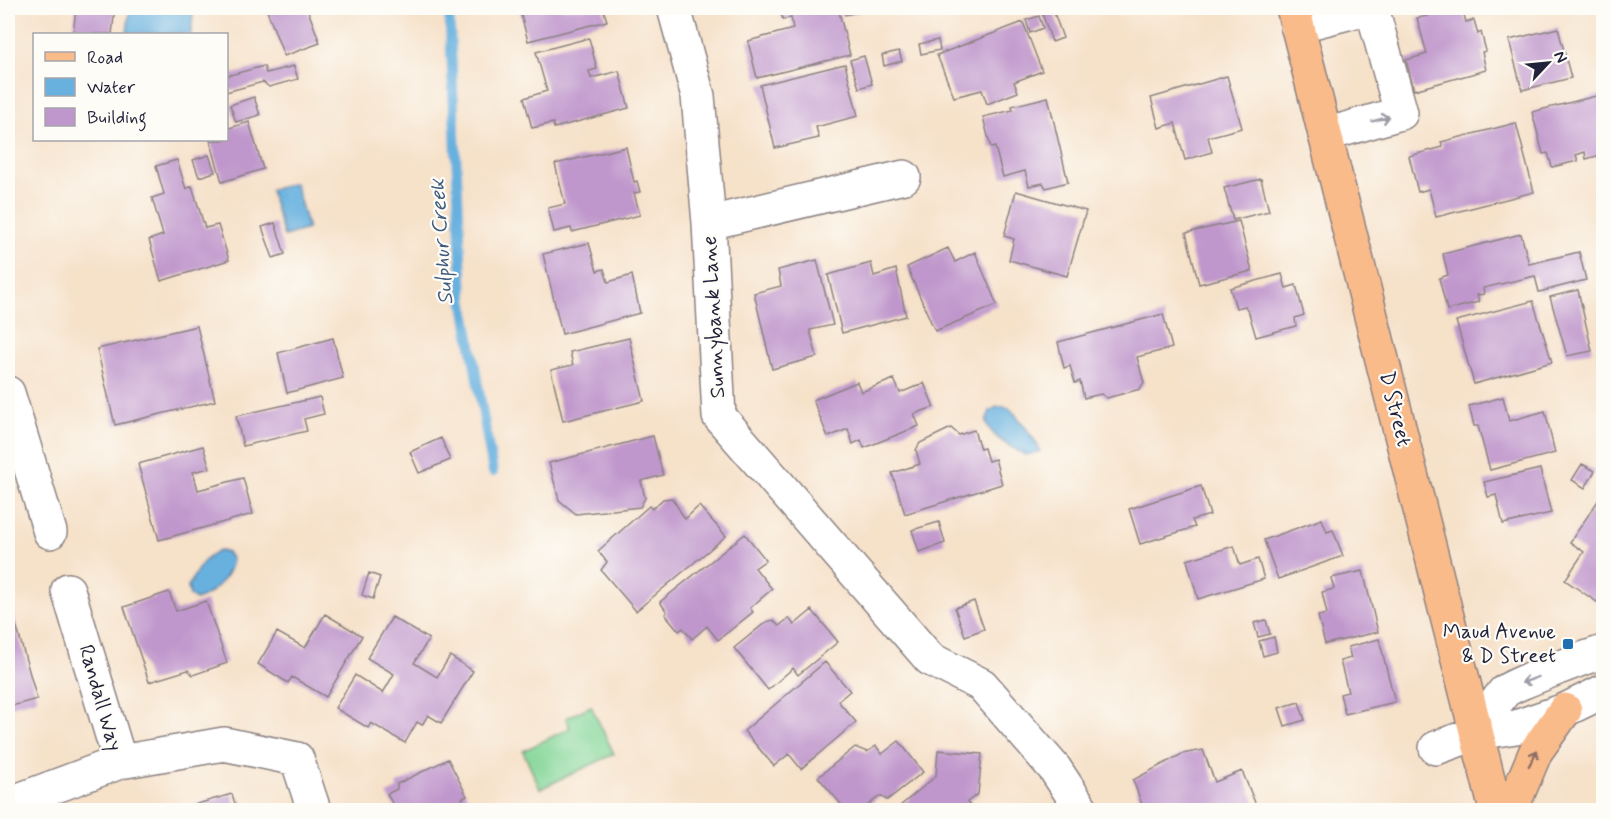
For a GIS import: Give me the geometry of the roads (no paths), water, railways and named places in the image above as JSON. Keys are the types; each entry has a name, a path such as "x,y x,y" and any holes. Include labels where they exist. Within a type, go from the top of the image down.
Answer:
{"main road":[{"name":"D Street","path":"1295,17 1496,810"},
{"path":"1511,810 1536,751 1565,711"}],"street":[{"name":"Sunnybank Lane","path":"674,8 698,96 709,223 720,416 930,659 982,685 1055,769 1082,810"},
{"path":"1295,17 1367,8"},
{"path":"1325,135 1401,113 1372,8"},
{"path":"709,223 904,177"},
{"path":"8,393 50,532"},
{"name":"Randall Way","path":"8,804 120,762 68,590"},
{"path":"1477,733 1506,689 1551,673 1594,653 1604,652"},
{"path":"1436,748 1477,733 1516,728 1565,711 1604,691"},
{"path":"120,762 224,744 297,759 314,810"}],"water":[{"path":"130,8 193,13 191,33 127,33"},
{"path":"295,183 308,229 284,236 270,190"},
{"path":"997,407 1010,409 1040,452 1025,455 1002,442 993,433 986,422 990,411"},
{"path":"219,551 227,552 232,560 228,573 214,589 196,600 190,596 188,587 204,561"}],"waterway":[{"name":"Sulphur Creek","path":"449,8 463,298 493,472"}],"place":[{"name":"Maud Avenue & D Street","path":"1568,644"}]}
